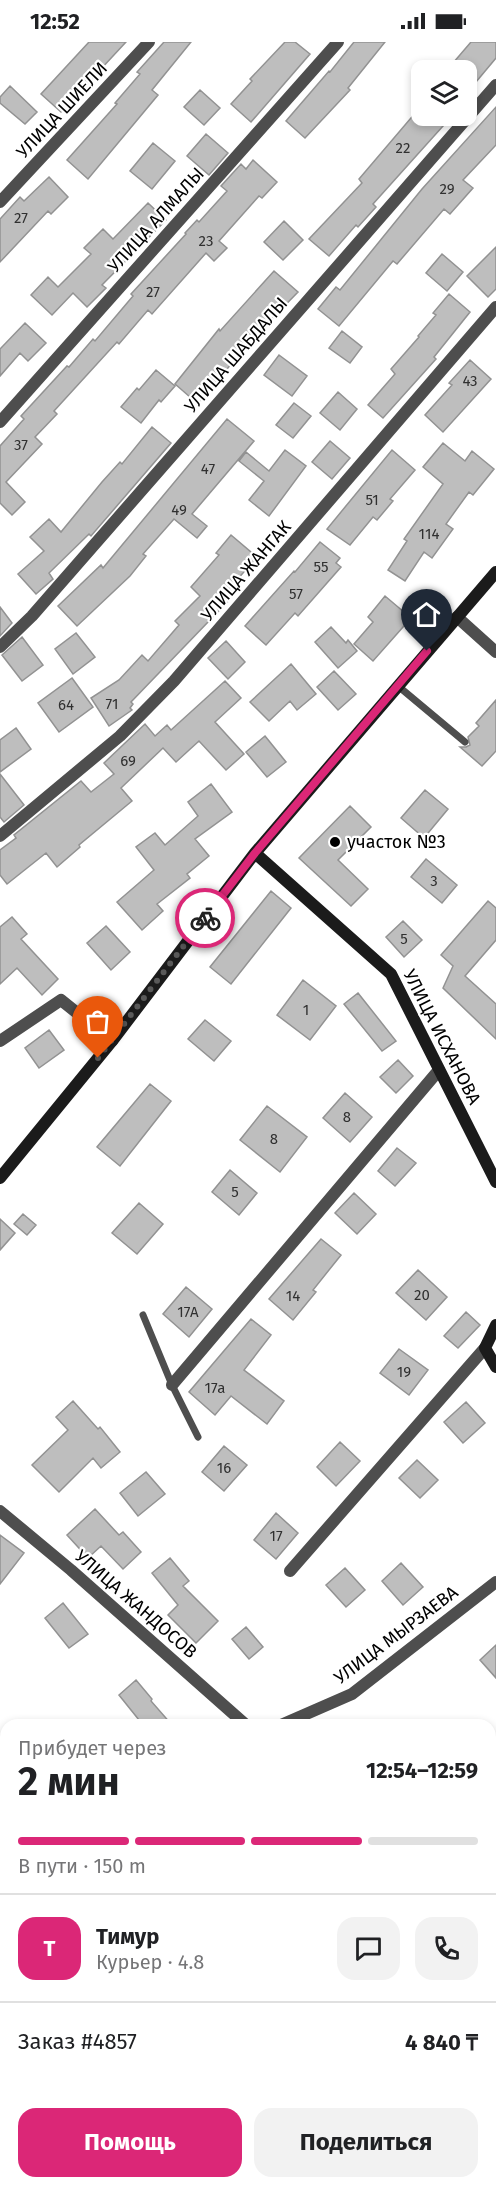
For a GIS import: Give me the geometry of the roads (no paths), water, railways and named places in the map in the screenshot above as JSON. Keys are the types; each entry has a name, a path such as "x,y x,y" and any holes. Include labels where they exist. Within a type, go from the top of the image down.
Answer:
{"main road":[{"path":"0,1178 112,1041 255,853 496,572"},
{"name":"УЛИЦА ИСХАНОВА","path":"255,853 391,974 496,1182"},
{"path":"496,1325 485,1348 496,1367"}],"street":[{"name":"УЛИЦА ШИЕЛИ","path":"0,202 149,42"},
{"name":"УЛИЦА АЛМАЛЫ","path":"0,422 338,42"},
{"name":"УЛИЦА ШАБДАЛЫ","path":"0,647 32,616 496,85"},
{"name":"УЛИЦА ЖАНГАК","path":"0,836 120,736 174,681 496,307"},
{"path":"457,616 496,652"},
{"path":"0,1041 61,1000 112,1041"},
{"path":"172,1385 439,1070"},
{"path":"290,1571 485,1348"},
{"name":"УЛИЦА ЖАНДОСОВ","path":"0,1511 71,1570 239,1719"},
{"name":"УЛИЦА МЫРЗАЕВА","path":"295,1719 352,1694 496,1582"}],"lane":[{"path":"398,686 465,742"},
{"path":"143,1314 172,1385 198,1437"}],"place":[{"name":"участок №3","path":"335,842"}]}
